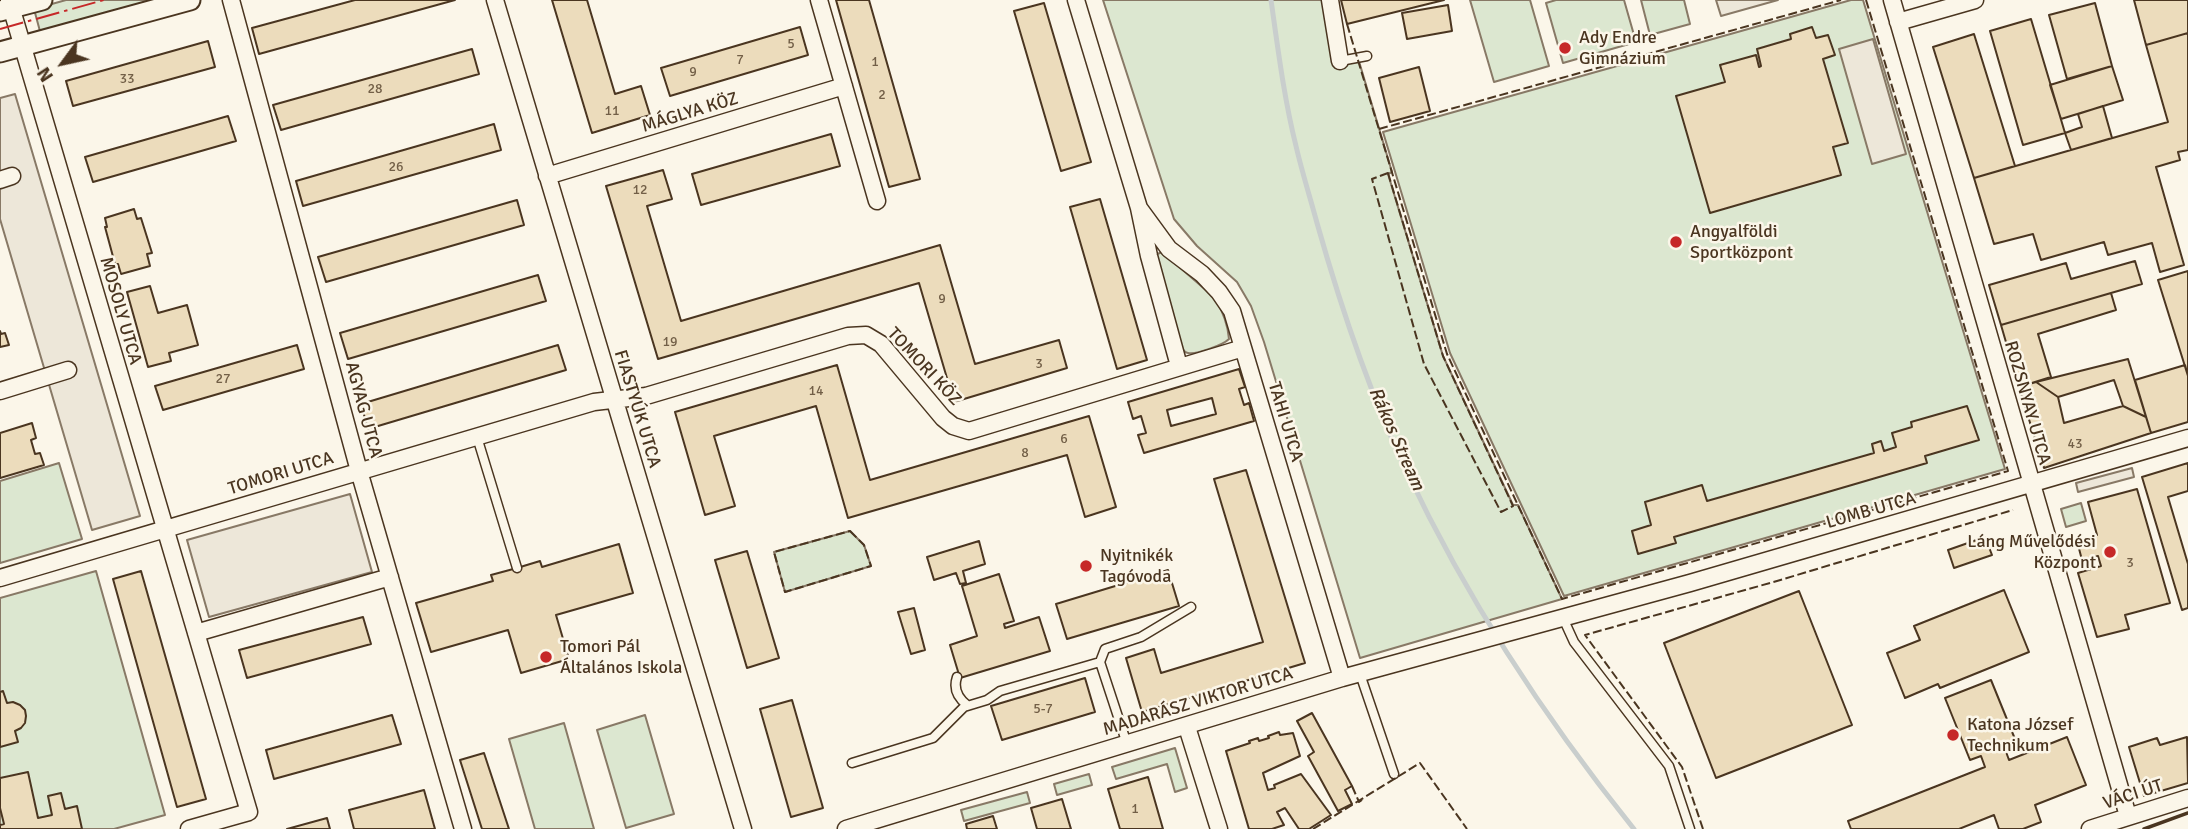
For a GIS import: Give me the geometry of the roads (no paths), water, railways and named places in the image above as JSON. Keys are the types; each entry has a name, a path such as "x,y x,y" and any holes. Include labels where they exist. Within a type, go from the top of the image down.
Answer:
{"street":[{"path":"6,7 42,0"},
{"path":"0,52 190,0"},
{"name":"AGYAG UTCA","path":"231,0 359,471 463,829"},
{"name":"FIASTYÚK UTCA","path":"495,0 743,829"},
{"path":"819,0 877,201"},
{"name":"TAHI UTCA","path":"1076,0 1139,208 1179,366"},
{"path":"1330,0 1340,61"},
{"name":"ROZSNYAY UTCA","path":"1892,0 2128,816"},
{"path":"1898,22 1975,0"},
{"name":"MOSOLY UTCA","path":"6,7 22,46 249,812 189,829"},
{"name":"MÁGLYA KÖZ","path":"547,176 844,86"},
{"name":"TAHI UTCA","path":"1139,208 1169,249 1202,274 1219,292 1232,312 1342,678"},
{"name":"TOMORI KÖZ","path":"614,400 646,396 848,335 866,335 881,344 943,418 953,426 969,431 1243,348"},
{"path":"0,391 68,370"},
{"name":"TOMORI UTCA","path":"0,578 594,402 614,400"},
{"name":"LOMB UTCA","path":"1563,618 2188,438"},
{"path":"196,633 390,577"},
{"name":"MADARÁSZ VIKTOR UTCA","path":"849,829 1342,678 1563,618"},
{"path":"1187,727 1219,829"},
{"name":"VÁCI ÚT","path":"2090,829 2188,798"}],"lane":[{"path":"1340,61 1367,56"},
{"path":"477,436 517,568"},
{"path":"1127,744 1100,662 1105,649 1141,637 1191,607"},
{"path":"1563,618 1574,642 1669,766 1690,829"},
{"path":"852,763 933,738 967,705 987,700 1000,691 1100,662"},
{"path":"1360,674 1394,774"},
{"path":"957,677 954,684 956,693 967,705"}],"waterway":[{"name":"Rákos Stream","path":"1271,0 1288,110 1303,175 1346,318 1393,442 1455,566 1510,657 1539,702 1634,829"}],"place":[{"name":"Ady Endre Gimnázium","path":"1565,48"},
{"name":"Angyalföldi Sportközpont","path":"1676,242"},
{"name":"Láng Művelődési Központ","path":"2110,552"},
{"name":"Nyitnikék Tagóvoda","path":"1086,566"},
{"name":"Tomori Pál Általános Iskola","path":"546,657"},
{"name":"Katona József Technikum","path":"1953,735"}]}
